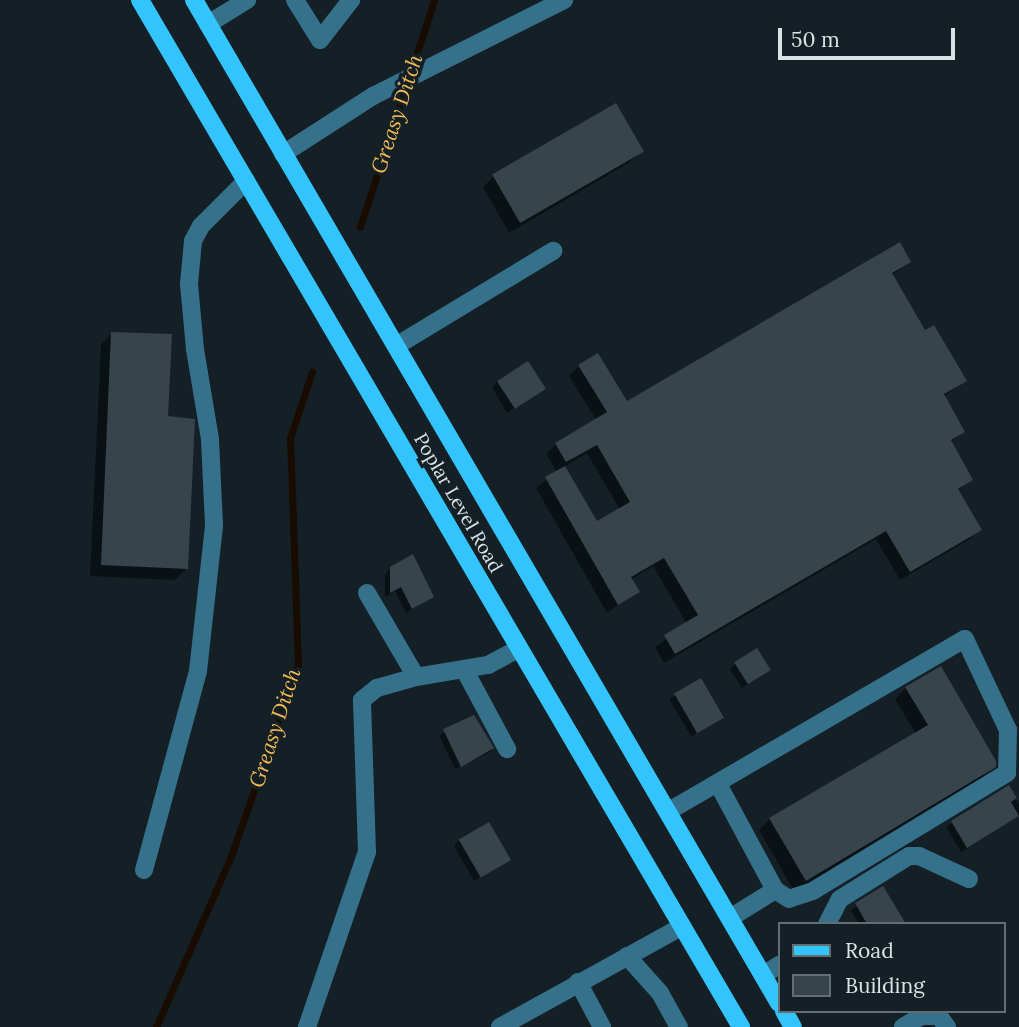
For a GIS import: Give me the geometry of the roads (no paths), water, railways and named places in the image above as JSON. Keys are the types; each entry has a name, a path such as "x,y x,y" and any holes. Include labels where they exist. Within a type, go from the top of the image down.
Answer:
{"main road":[{"name":"Poplar Level Road","path":"140,0 741,1027"},
{"name":"Poplar Level Road","path":"194,0 778,1001"}],"lane":[{"path":"208,24 247,0"},
{"path":"295,0 320,40 351,0"},
{"path":"283,154 382,92 564,0"},
{"path":"144,870 198,671 214,525 210,439 195,349 189,284 193,241 201,226 246,181"},
{"path":"396,346 553,251"},
{"path":"367,593 416,677"},
{"path":"669,811 965,639 1008,730 1007,773 813,891 789,899 775,890 718,784"},
{"path":"307,1027 368,852 362,700 377,688 416,677 488,665 518,649"},
{"path":"464,669 507,749"},
{"path":"828,922 840,899 909,856 919,856 969,879"},
{"path":"730,918 775,890"},
{"path":"500,1027 681,927"},
{"path":"626,956 660,993 679,1027"},
{"path":"763,975 778,966"},
{"path":"578,982 602,1027"},
{"path":"903,1027 921,1016 939,1016 947,1027"}],"waterway":[{"name":"Greasy Ditch","path":"360,227 434,0"},
{"name":"Greasy Ditch","path":"156,1027 231,856 298,665 290,438 312,372"}]}
